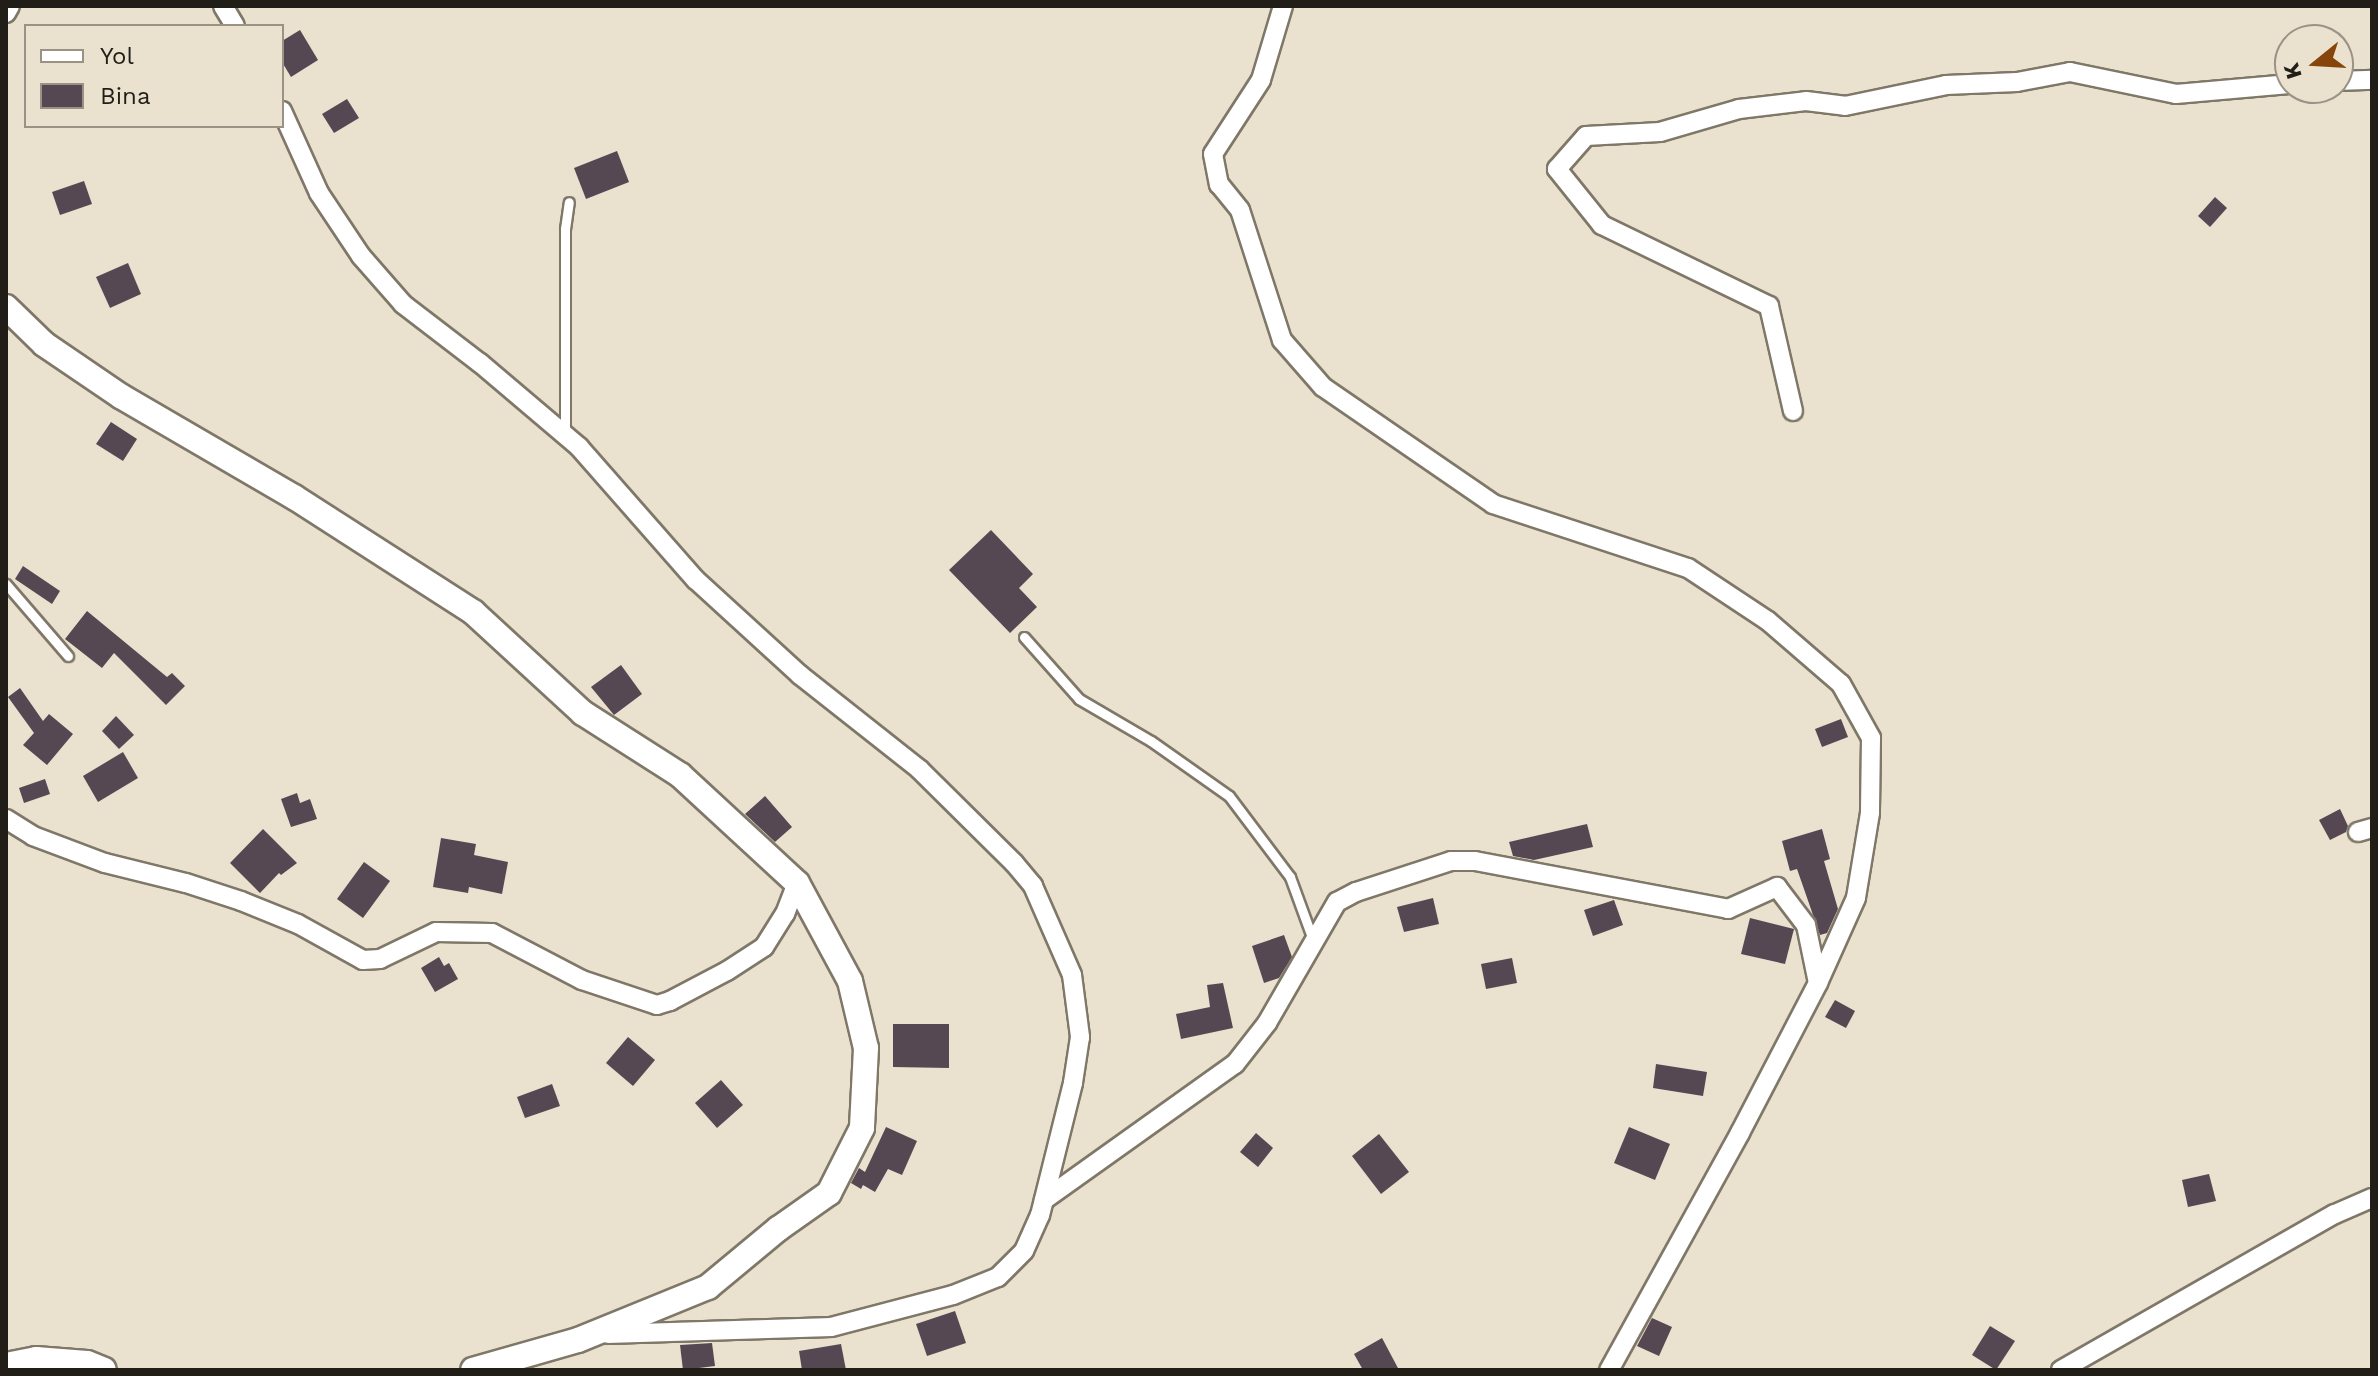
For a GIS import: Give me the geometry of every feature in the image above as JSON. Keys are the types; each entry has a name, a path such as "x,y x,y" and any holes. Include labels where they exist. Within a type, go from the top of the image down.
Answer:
{"street":[{"path":"6,13 10,6"},
{"path":"223,6 234,24"},
{"path":"1283,6 1261,80 1213,154 1219,184 1240,210 1282,340 1323,387 1493,504 1688,568 1768,621 1841,684 1871,738 1870,813 1856,898 1818,983 1609,1370"},
{"path":"1793,411 1769,306 1602,225 1557,169 1586,136 1660,132 1739,109 1806,101 1845,106 1946,85 2017,82 2070,72 2176,94 2274,85"},
{"path":"284,115 319,193 377,275 403,304 480,363 565,436 618,488 696,580 800,675 919,769 1033,886 1072,975 1080,1037 1073,1083 1044,1200 1024,1251 998,1277 953,1295 831,1327 619,1332 578,1340 473,1370"},
{"path":"6,307 44,344 122,397 294,497 473,612 583,713 680,775 797,883 850,981 866,1048 862,1128 829,1193 778,1229 708,1287 578,1340"},
{"path":"6,819 33,836 105,863 186,883 241,901 298,924 363,960 380,959 436,932 492,933 582,980 657,1005 727,971 764,947 785,914 797,883"},
{"path":"1044,1200 1235,1064 1267,1023 1337,902 1356,892 1451,861 1475,861 1728,909 1777,887 1806,925 1818,983"},
{"path":"2061,1370 2335,1214 2372,1198"},
{"path":"6,1365 36,1359 87,1363 104,1370"}],"lane":[{"path":"565,436 565,259 569,202"},
{"path":"6,584 68,656"},
{"path":"1024,637 1079,699 1151,741 1229,796 1290,877 1313,940"}],"building":[{"path":"300,30 318,60 291,77 284,65 284,40"},
{"path":"347,99 359,118 334,133 322,114"},
{"path":"617,151 629,182 586,199 574,168"},
{"path":"84,181 92,204 60,215 52,192"},
{"path":"2215,197 2227,208 2210,227 2198,216"},
{"path":"128,263 141,294 110,308 96,277"},
{"path":"111,422 137,439 123,461 96,444"},
{"path":"991,530 1033,574 1019,588 1037,607 1010,633 949,570"},
{"path":"23,566 60,591 52,604 15,579"},
{"path":"87,611 167,677 172,673 185,686 166,705 114,653 102,668 65,639"},
{"path":"621,665 642,694 614,715 591,687"},
{"path":"20,688 43,721 49,714 73,734 47,765 23,745 34,733 8,697"},
{"path":"116,716 134,735 119,749 102,731"},
{"path":"1841,719 1848,737 1822,747 1815,729"},
{"path":"123,752 138,778 98,802 83,776"},
{"path":"45,779 50,794 24,803 19,788"},
{"path":"297,793 300,803 310,799 317,819 291,827 281,799"},
{"path":"765,796 792,827 775,842 745,814"},
{"path":"2340,809 2348,826 2346,832 2330,840 2319,820"},
{"path":"1587,824 1593,847 1534,860 1513,856 1509,842"},
{"path":"263,829 297,863 281,875 279,873 260,893 230,863"},
{"path":"1822,829 1830,859 1824,861 1838,909 1827,933 1820,935 1797,869 1790,871 1782,841"},
{"path":"441,838 476,844 474,855 508,862 502,894 469,887 468,893 433,887"},
{"path":"364,862 390,881 363,918 337,899"},
{"path":"1433,898 1439,924 1404,932 1397,907"},
{"path":"1614,900 1623,925 1593,936 1584,910"},
{"path":"1750,918 1794,929 1785,964 1741,954"},
{"path":"1284,935 1292,957 1279,978 1264,983 1252,946"},
{"path":"439,957 444,966 449,963 458,979 435,992 421,968"},
{"path":"1512,958 1517,983 1486,989 1481,964"},
{"path":"1223,983 1233,1028 1181,1039 1176,1014 1210,1007 1207,985"},
{"path":"1835,1000 1855,1011 1846,1028 1825,1017"},
{"path":"893,1024 949,1024 949,1068 893,1067"},
{"path":"628,1037 655,1060 633,1086 606,1063"},
{"path":"1656,1064 1707,1072 1703,1096 1653,1088"},
{"path":"721,1080 743,1105 717,1128 695,1103"},
{"path":"552,1084 560,1106 525,1118 517,1097"},
{"path":"886,1127 917,1141 902,1175 888,1169 875,1192 863,1185 861,1189 851,1183 859,1168 865,1172"},
{"path":"1629,1127 1670,1144 1655,1180 1614,1163"},
{"path":"1256,1133 1273,1148 1258,1167 1240,1152"},
{"path":"1379,1134 1409,1172 1381,1194 1352,1156"},
{"path":"2209,1174 2216,1201 2188,1207 2182,1180"},
{"path":"955,1311 966,1343 927,1356 916,1324"},
{"path":"1652,1318 1672,1327 1659,1356 1637,1346"},
{"path":"1990,1326 2015,1341 1996,1370 1972,1355"},
{"path":"1382,1338 1399,1370 1363,1370 1354,1354"},
{"path":"712,1343 715,1366 683,1370 680,1345"},
{"path":"841,1344 846,1370 802,1370 799,1351"}]}
